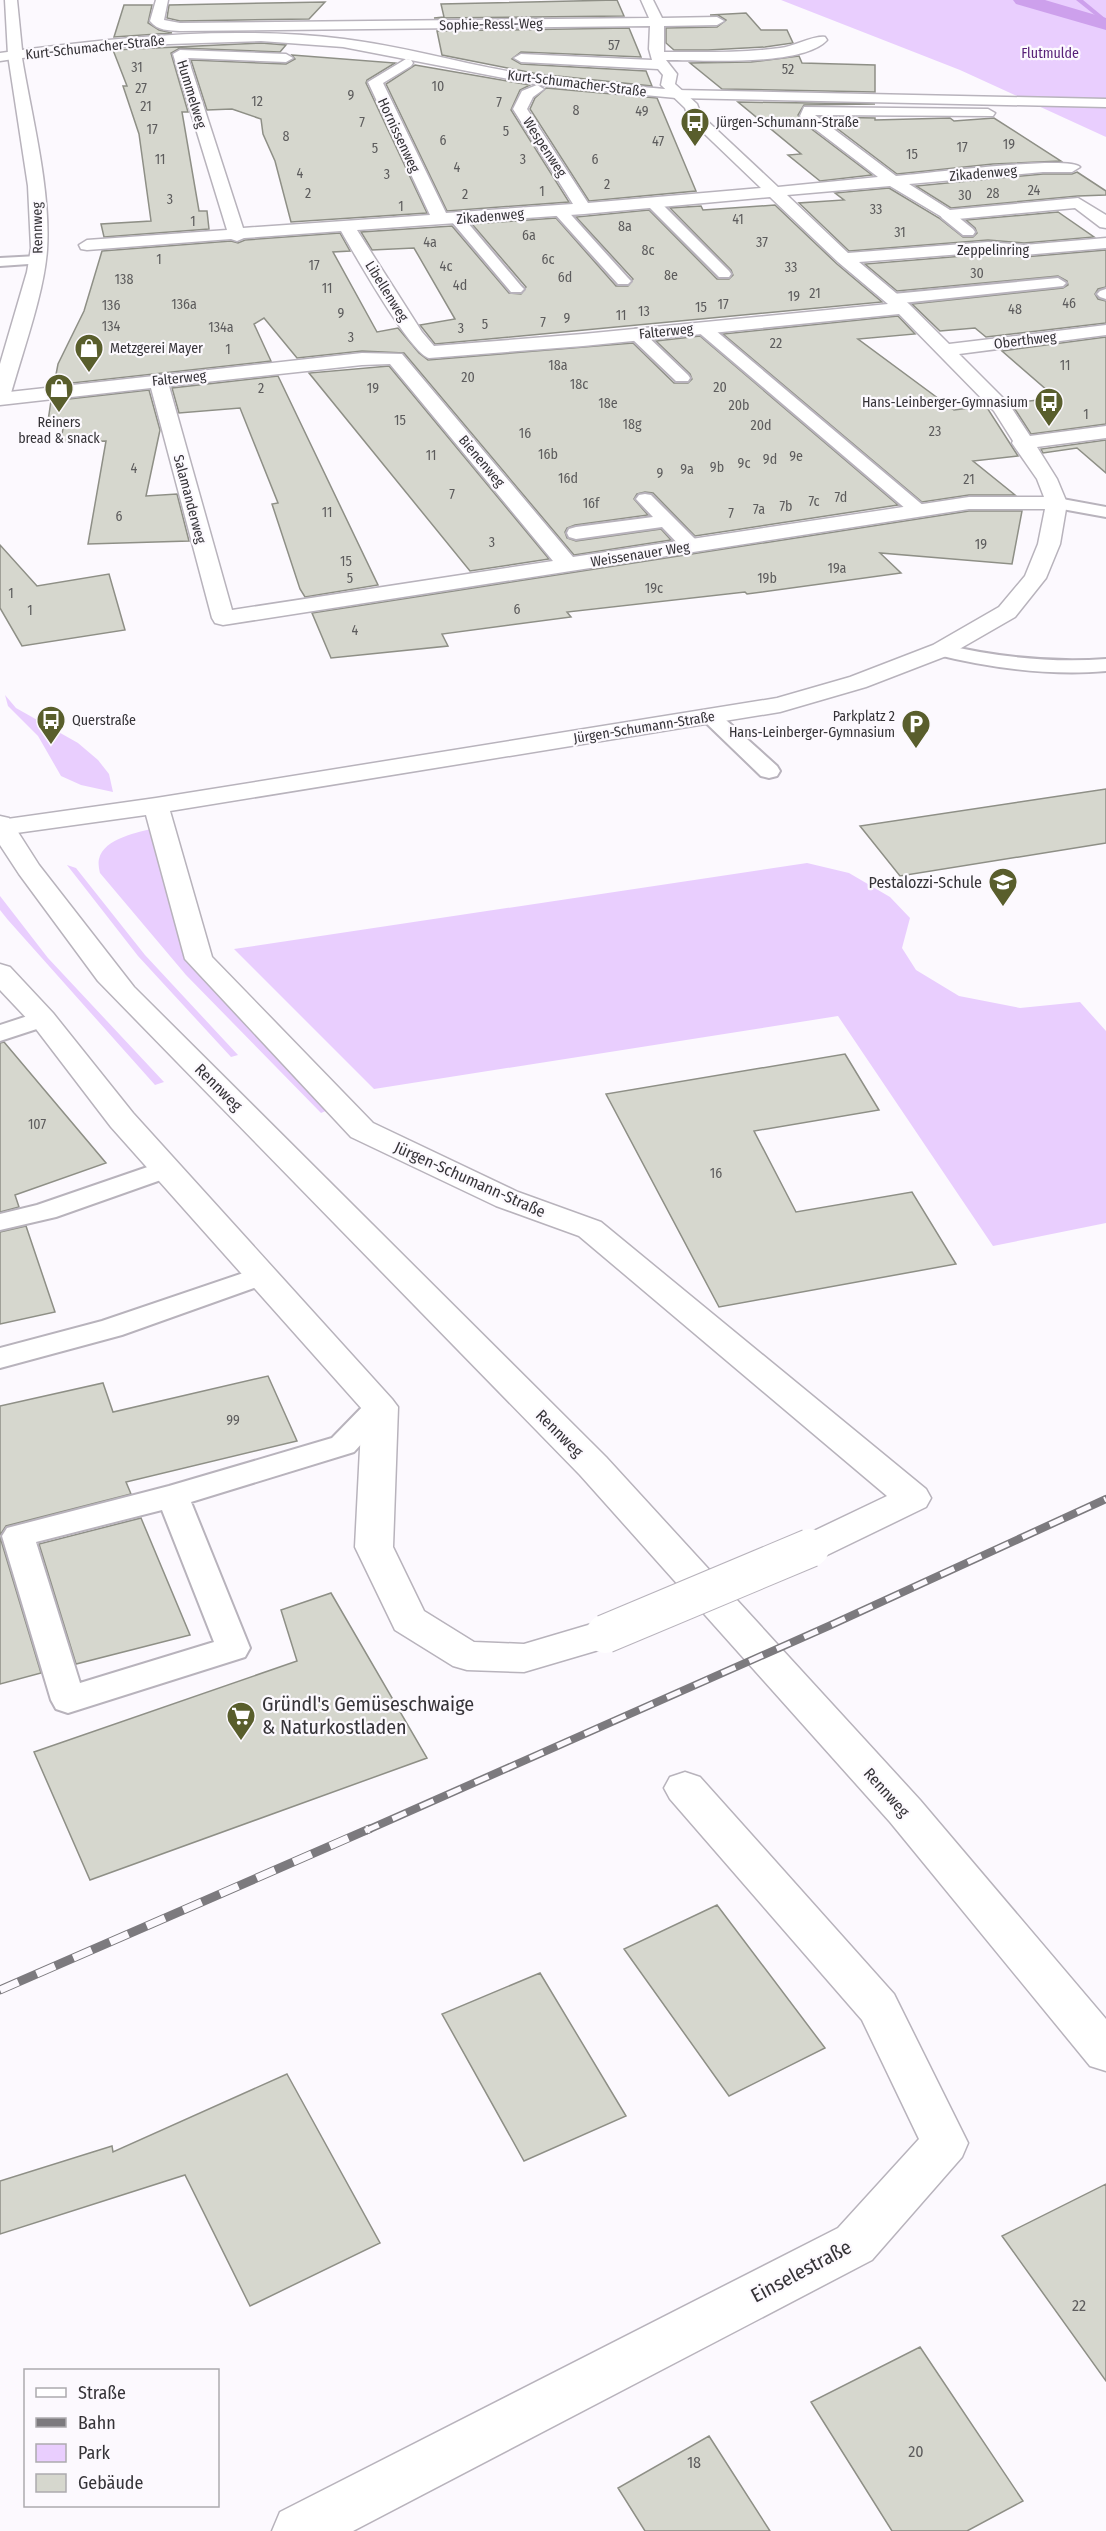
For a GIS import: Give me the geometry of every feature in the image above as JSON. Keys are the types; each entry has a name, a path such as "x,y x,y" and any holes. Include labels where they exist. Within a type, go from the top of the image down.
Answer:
{"street":[{"name":"Rennweg","path":"0,398 6,359 38,260 36,186 15,55 11,0"},
{"name":"Sophie-Ressl-Weg","path":"162,0 158,21 162,25 494,24 657,28 717,21"},
{"path":"647,0 657,28 655,44 659,61 670,74 668,85 692,107 694,116 704,127 844,258 898,303 1002,408 1022,443 1047,478 1057,503"},
{"path":"310,40 325,25 325,8"},
{"path":"491,8 494,24"},
{"path":"14,33 39,41 86,45"},
{"name":"Kurt-Schumacher-Straße","path":"0,57 86,45 204,38 310,40 396,51 554,84 676,94 1106,103"},
{"path":"521,58 659,61 801,50 820,40"},
{"name":"Hummelweg","path":"237,236 180,54 286,58"},
{"name":"Hornissenweg","path":"405,63 375,82 449,220"},
{"path":"0,69 18,73"},
{"name":"Wespenweg","path":"537,89 527,94 520,109 584,209"},
{"path":"988,113 809,110 807,116 893,181 948,215 1078,203 1106,223"},
{"name":"Zikadenweg","path":"87,245 449,220 1072,167"},
{"name":"Libellenweg","path":"347,228 415,335 429,352"},
{"name":"Zeppelinring","path":"844,258 988,247 1024,250 1106,243"},
{"name":"Falterweg","path":"429,352 703,328 898,303"},
{"name":"Oberthweg","path":"944,350 1106,330"},
{"name":"Falterweg","path":"0,398 362,358 394,358"},
{"name":"Bienenweg","path":"394,358 568,565"},
{"name":"Salamanderweg","path":"158,380 223,618"},
{"path":"1022,443 1106,432"},
{"name":"Weissenauer Weg","path":"223,618 969,503 1057,503"},
{"name":"Jürgen-Schumann-Straße","path":"0,826 156,806 785,704 858,682 941,650 1007,612 1035,578 1049,544 1057,503"},
{"name":"Jürgen-Schumann-Straße","path":"156,806 199,959 362,1130 507,1199 590,1229 913,1498 810,1548 605,1634 524,1658 467,1656 409,1620 375,1547 380,1407"},
{"name":"Rennweg","path":"0,826 30,870 124,993 593,1466 905,1811 1106,2052"},
{"path":"0,972 43,1019 122,1120 380,1407"},
{"name":"Einselestraße","path":"298,2531 855,2244 945,2143 878,2007 685,1788"}],"lane":[{"path":"653,203 724,274"},
{"path":"559,210 623,281"},
{"path":"948,215 968,232"},
{"path":"449,220 516,290"},
{"path":"0,262 38,260"},
{"path":"898,303 1058,283"},
{"path":"703,328 919,511"},
{"path":"636,334 682,378"},
{"path":"645,499 691,546"},
{"path":"1057,503 1106,512"},
{"path":"576,533 666,521"},
{"path":"941,650 979,659 1030,665 1087,667 1106,665"},
{"path":"710,716 769,771"},
{"path":"0,1033 43,1019"},
{"path":"0,1222 46,1211 165,1169"},
{"path":"0,1358 112,1328 261,1276"},
{"path":"173,1496 232,1648 68,1700 18,1536 173,1496 343,1445 380,1407"}],"green space":[{"name":"Flutmulde","path":"781,0 1106,0 1106,137 960,70"},
{"path":"5,695 16,708 78,743 98,760 109,774 113,792 81,785 61,776 38,736 8,706"},
{"path":"156,828 182,941 335,1107 321,1113 186,975 100,873 99,859 108,846 123,837"},
{"path":"807,863 849,873 890,897 910,918 902,948 916,970 959,996 1020,1008 1080,1002 1106,1031 1106,1223 993,1246 838,1016 374,1089 234,949"},
{"path":"67,865 76,868 145,955 238,1055 231,1057 138,956"},
{"path":"0,896 48,958 164,1082 155,1085 8,920 0,910"}],"building":[{"path":"617,0 624,16 434,18 444,17 441,4"},
{"path":"325,2 309,19 180,21 167,18 169,5"},
{"path":"124,5 152,5 148,23 159,30 172,33 114,37"},
{"path":"746,13 761,30 787,30 793,43 765,47 674,50 666,43 666,28 717,27 726,20 718,15 710,15"},
{"path":"629,28 641,57 521,52 512,59 521,64 646,71 652,86 538,74 442,55 437,31"},
{"path":"261,43 286,45 280,52 180,48 171,53 188,112 182,112 199,211 207,211 209,229 104,237 101,224 151,221 139,134 123,86 127,86 113,50"},
{"path":"292,55 395,63 367,80 366,83 427,213 291,222 275,161 263,134 261,119 232,109 207,110 191,60 286,64 295,59"},
{"path":"799,56 802,63 875,65 875,92 722,89 690,63 751,62"},
{"path":"415,65 530,85 520,90 511,110 569,202 447,211 386,84"},
{"path":"546,88 657,98 696,191 589,201 530,109 535,98"},
{"path":"738,102 875,104 804,105 798,115 801,121 872,175 820,181 788,155 801,154"},
{"path":"822,117 875,118 875,120 950,118 954,121 994,118 1061,161 993,164 897,174"},
{"path":"1077,172 1106,191 1106,195 951,208 916,186 1043,174 1072,174"},
{"path":"889,188 939,218 963,237 973,237 977,233 966,220 1058,212 1094,237 1024,243 988,240 849,251 799,203 844,200 835,193"},
{"path":"775,205 837,264 882,302 435,344 420,325 455,319 414,248 372,250 361,232 452,226 509,293 521,294 526,287 472,224 556,218 616,286 628,286 633,279 576,217 649,210 717,279 729,279 733,275 731,270 670,208 701,206 703,210"},
{"path":"340,233 350,251 333,252 377,332 398,328 428,360 633,343 674,383 688,383 692,379 690,374 656,341 700,336 898,505 695,536 653,493 645,492 637,494 634,499 648,515 575,525 567,528 565,532 567,538 576,541 661,529 671,540 574,555 404,353 362,351 297,358 264,318 254,324 271,361 54,385 58,364 84,311 102,251 231,241 238,243 245,240"},
{"path":"1106,250 1106,287 1098,289 1095,294 1098,299 1106,301 1106,323 986,337 975,328 940,331 912,304 1063,288 1068,285 1067,281 1058,276 897,291 865,264 988,254 1024,257"},
{"path":"898,316 915,334 858,339 954,410 986,406 1018,456 973,461 1015,495 969,495 922,502 723,334"},
{"path":"1106,337 1106,424 1031,434 1011,403 1056,398 1002,351"},
{"path":"389,366 549,559 470,571 309,373"},
{"path":"278,376 378,585 305,597 300,589 272,504 278,503 240,408 179,413 172,388"},
{"path":"149,390 160,430 146,496 177,494 189,541 88,544 106,441 61,442 64,421 48,421 51,401"},
{"path":"1106,440 1106,473 1077,448 1043,453 1041,449"},
{"path":"969,511 1022,511 1012,564 880,553 901,573 747,594 745,592 567,612 571,617 442,634 448,646 331,658 312,613"},
{"path":"0,545 37,586 109,574 125,630 22,646 0,608"},
{"path":"1106,789 1106,843 900,876 860,826"},
{"path":"4,1042 106,1163 15,1195 19,1207 0,1212 0,1043"},
{"path":"845,1054 879,1110 754,1131 796,1212 912,1192 956,1264 719,1307 606,1094"},
{"path":"26,1226 55,1312 0,1324 0,1232"},
{"path":"268,1376 297,1441 126,1482 131,1494 6,1526 0,1535 0,1406 103,1383 113,1412"},
{"path":"141,1518 190,1635 76,1664 39,1544"},
{"path":"0,1537 41,1673 0,1684"},
{"name":"Gründl's Gemüseschwaige & Naturkostladen","path":"331,1593 427,1758 90,1880 34,1752 297,1661 281,1610"},
{"path":"717,1905 825,2048 729,2096 624,1949"},
{"path":"540,1973 626,2116 524,2161 442,2014"},
{"path":"287,2074 380,2243 250,2306 185,2175 0,2234 0,2181 112,2146 113,2152"},
{"path":"1106,2184 1106,2381 1002,2236"},
{"path":"920,2347 1023,2501 967,2531 892,2531 811,2402"},
{"path":"709,2436 770,2531 645,2531 618,2488"}],"waterway":[{"name":"Flutmulde","path":"1023,0 1106,24"},
{"path":"1079,0 1106,22"}],"railway":[{"path":"365,1831 831,1625 1106,1499"},
{"path":"0,1990 369,1829"}],"place":[{"name":"Jürgen-Schumann-Straße","path":"695,148"},
{"name":"Metzgerei Mayer","path":"89,374"},
{"name":"Reiners bread & snack","path":"59,414"},
{"name":"Hans-Leinberger-Gymnasium","path":"1049,428"},
{"name":"Querstraße","path":"51,746"},
{"name":"Parkplatz 2 Hans-Leinberger-Gymnasium","path":"916,750"},
{"name":"Pestalozzi-Schule","path":"1003,908"},
{"name":"Gründl's Gemüseschwaige & Naturkostladen","path":"241,1742"}]}
